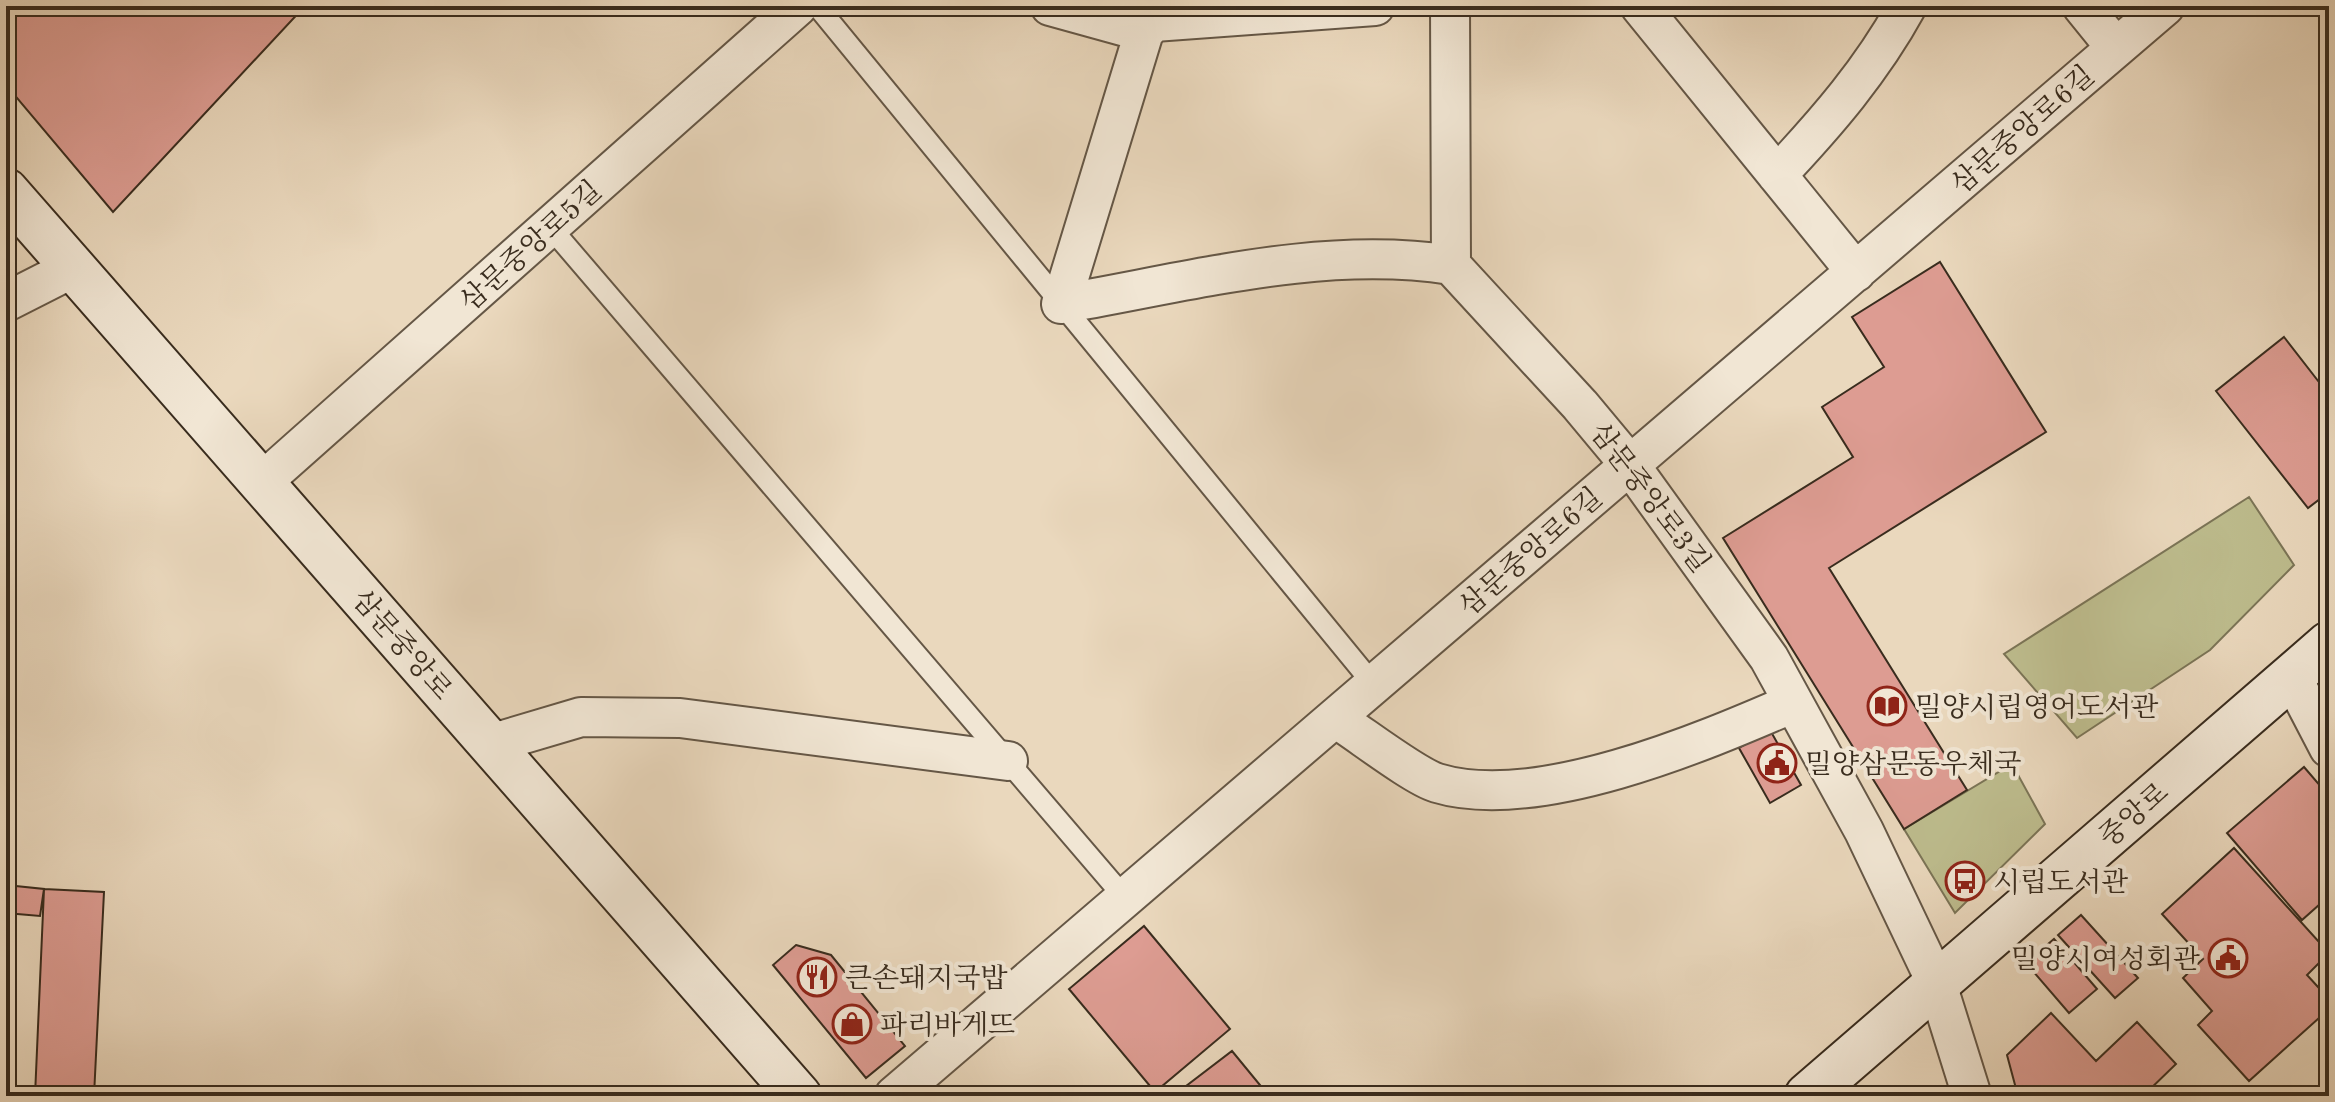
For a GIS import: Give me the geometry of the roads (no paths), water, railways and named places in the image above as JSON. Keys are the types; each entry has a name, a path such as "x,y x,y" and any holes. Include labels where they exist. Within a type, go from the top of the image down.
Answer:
{"street":[{"name":"삼문중앙로5길","path":"261,483 798,6"},
{"path":"1050,6 1144,32"},
{"path":"1375,6 1154,22 1144,32 1061,304 1313,261 1405,258 1451,265 1450,6"},
{"path":"1640,6 1856,272"},
{"path":"1777,175 1839,110 1889,39 1907,6"},
{"path":"2082,6 2116,48"},
{"name":"삼문중앙로6길","path":"894,1096 2165,6"},
{"name":"삼문중앙로","path":"6,191 799,1096"},
{"name":"삼문중앙로3길","path":"1451,265 1580,405 1630,465 1769,658 1864,831 1937,984"},
{"path":"6,302 73,268"},
{"name":"중앙로","path":"1807,1096 2329,644"},
{"path":"2292,677 2329,748"},
{"path":"1335,718 1435,782 1486,793 1606,773 1713,737 1793,703"},
{"path":"490,744 581,717 680,718 1008,761"},
{"path":"1937,984 1972,1096"}],"lane":[{"path":"817,6 1374,685"},
{"path":"550,227 1125,898"}],"place":[{"name":"밀양시립영어도서관","path":"1887,706"},
{"name":"밀양삼문동우체국","path":"1777,763"},
{"name":"시립도서관","path":"1965,881"},
{"name":"밀양시여성회관","path":"2228,958"},
{"name":"큰손돼지국밥","path":"817,977"},
{"name":"파리바게뜨","path":"852,1024"}]}
